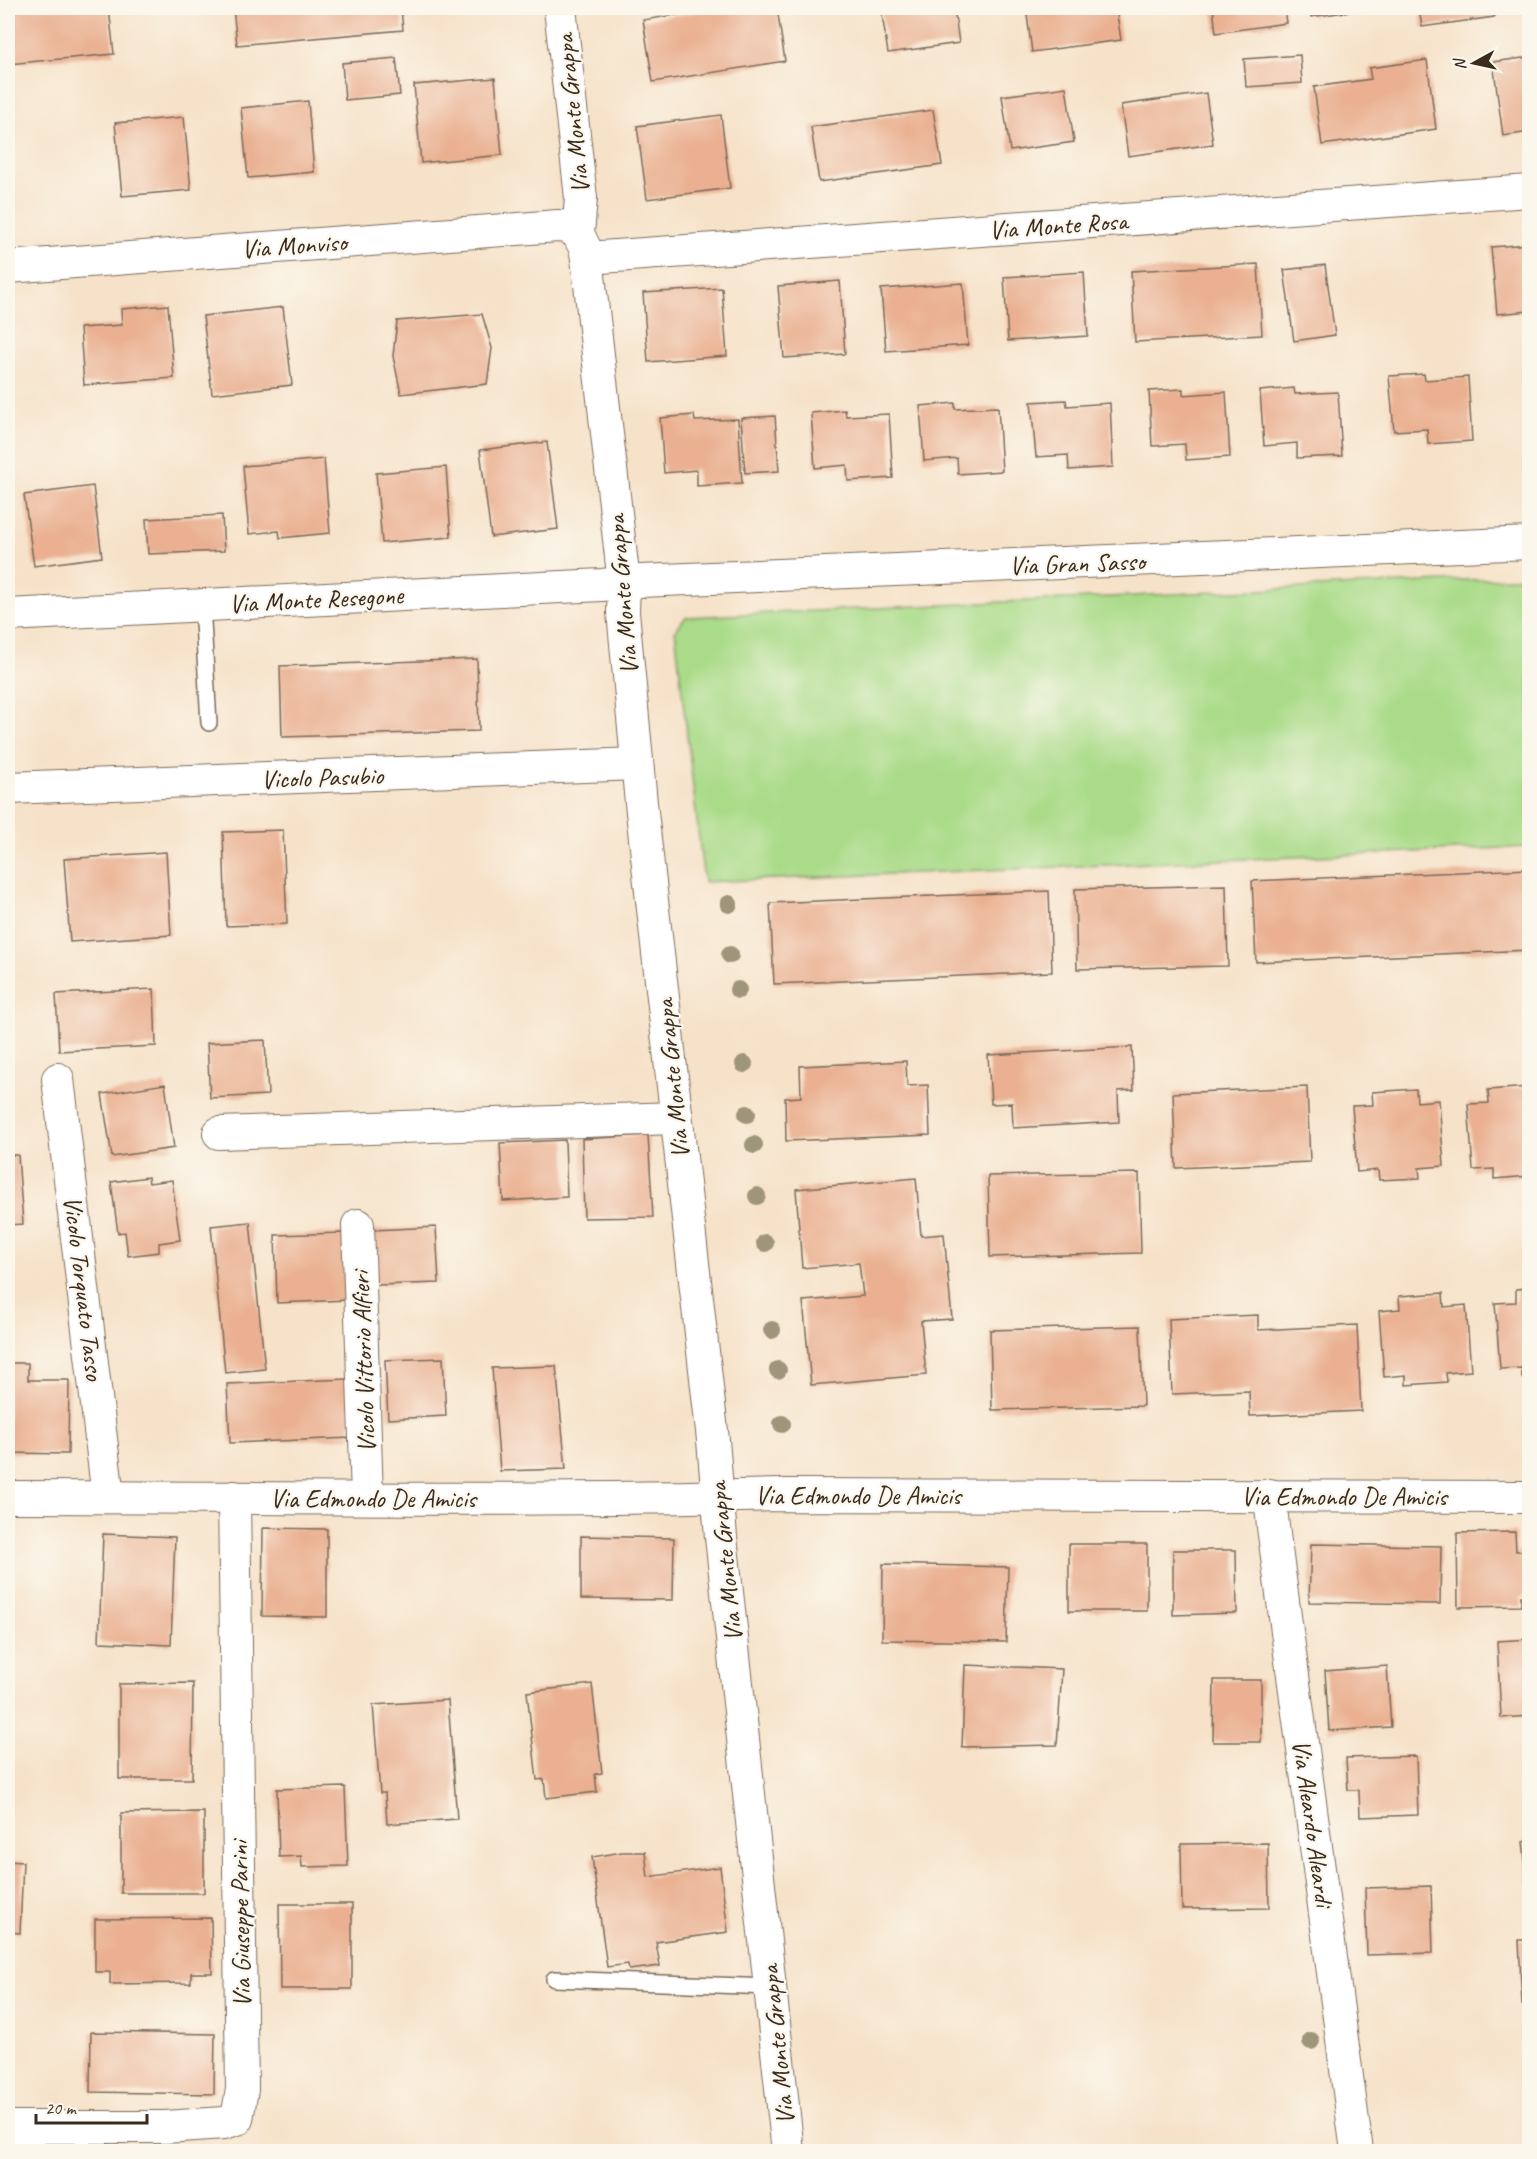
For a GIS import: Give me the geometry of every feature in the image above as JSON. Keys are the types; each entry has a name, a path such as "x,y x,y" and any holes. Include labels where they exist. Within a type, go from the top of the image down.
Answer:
{"street":[{"name":"Via Monte Grappa","path":"560,8 581,198 582,246 624,583 623,612 637,764 788,2151"},
{"name":"Via Monte Rosa","path":"582,246 1530,191"},
{"name":"Via Monviso","path":"8,267 558,226 568,227 582,246"},
{"name":"Via Gran Sasso","path":"624,583 1530,543"},
{"name":"Via Monte Resegone","path":"8,615 624,583"},
{"name":"Vicolo Pasubio","path":"8,789 637,764"},
{"name":"Vicolo Torquato Tasso","path":"58,1079 108,1497"},
{"path":"219,1133 676,1118"},
{"name":"Vicolo Vittorio Alfieri","path":"358,1225 367,1498"},
{"name":"Via Edmondo De Amicis","path":"8,1497 530,1499 782,1495 1530,1497"},
{"name":"Via Aleardo Aleardi","path":"1270,1495 1357,2151"},
{"name":"Via Giuseppe Parini","path":"8,2127 165,2127 224,2123 237,2119 242,2089 234,1497"}],"lane":[{"path":"202,605 209,723"},
{"path":"554,1979 770,1987"}],"green space":[{"path":"1529,577 1529,847 704,882 675,630 686,617"}],"building":[{"path":"8,8 109,8 114,54 8,64"},
{"path":"233,8 401,8 403,30 237,45"},
{"path":"720,8 777,8 785,61 653,82 643,20"},
{"path":"881,8 954,8 959,43 888,53"},
{"path":"1026,8 1116,8 1121,40 1032,52"},
{"path":"1213,8 1284,8 1286,23 1216,33"},
{"path":"1309,8 1366,8 1366,9 1311,17"},
{"path":"1419,8 1493,8 1494,17 1422,27"},
{"path":"1300,55 1302,83 1246,87 1244,59"},
{"path":"1530,57 1530,132 1503,136 1493,62"},
{"path":"396,58 400,95 345,100 342,63"},
{"path":"1427,60 1436,129 1322,145 1314,87 1371,79 1369,68"},
{"path":"495,78 502,155 421,163 414,85"},
{"path":"1066,87 1074,142 1010,151 1002,96"},
{"path":"1206,93 1213,144 1128,156 1121,105"},
{"path":"308,101 314,172 248,178 241,108"},
{"path":"933,110 942,165 819,182 811,127"},
{"path":"721,115 730,188 647,199 637,126"},
{"path":"184,117 191,190 122,196 115,123"},
{"path":"1530,244 1530,311 1497,314 1491,247"},
{"path":"1258,264 1262,335 1135,342 1131,271"},
{"path":"1325,265 1335,335 1294,341 1284,270"},
{"path":"1084,272 1088,336 1008,341 1004,277"},
{"path":"840,281 845,354 784,358 778,286"},
{"path":"963,283 968,345 886,351 881,289"},
{"path":"722,288 727,356 648,362 643,293"},
{"path":"168,305 174,378 84,385 80,328 122,325 121,309"},
{"path":"283,307 292,385 212,394 203,316"},
{"path":"482,314 492,348 487,384 401,394 393,356 397,321"},
{"path":"1424,374 1425,380 1468,377 1472,441 1428,444 1427,429 1394,431 1389,376"},
{"path":"1294,388 1295,394 1338,392 1342,456 1297,458 1297,443 1264,446 1260,391"},
{"path":"1183,389 1183,395 1226,392 1230,457 1186,460 1185,444 1152,446 1149,391"},
{"path":"1066,400 1067,406 1110,403 1113,467 1069,470 1068,455 1036,457 1031,402"},
{"path":"955,403 955,409 998,407 1002,471 958,474 957,458 924,461 920,406"},
{"path":"845,410 846,416 889,414 893,478 848,481 847,465 815,468 811,413"},
{"path":"694,415 695,421 738,419 742,483 697,486 697,470 664,473 660,418"},
{"path":"775,416 779,471 745,473 741,418"},
{"path":"547,442 558,529 491,537 480,450"},
{"path":"324,459 330,533 280,538 279,531 249,534 243,466"},
{"path":"446,467 451,537 382,543 376,473"},
{"path":"93,486 102,557 34,566 24,495"},
{"path":"222,515 224,551 148,554 146,519"},
{"path":"477,659 479,731 282,737 280,666"},
{"path":"283,830 287,924 226,926 223,832"},
{"path":"166,852 171,935 70,942 64,859"},
{"path":"1530,869 1530,950 1256,962 1252,881"},
{"path":"1226,885 1228,966 1077,969 1075,889"},
{"path":"1049,891 1052,972 774,984 770,903"},
{"path":"154,989 156,1046 59,1051 56,994"},
{"path":"265,1040 268,1095 210,1098 207,1043"},
{"path":"1132,1047 1134,1090 1118,1091 1119,1122 1013,1128 1012,1103 991,1104 988,1055"},
{"path":"906,1061 907,1086 928,1085 930,1135 786,1141 785,1098 801,1097 800,1066"},
{"path":"165,1084 174,1148 112,1157 102,1094"},
{"path":"1307,1087 1310,1162 1176,1168 1173,1093"},
{"path":"1530,1087 1530,1176 1494,1179 1494,1169 1473,1170 1468,1104 1489,1103 1488,1090"},
{"path":"1416,1089 1417,1102 1439,1100 1444,1166 1419,1168 1420,1178 1379,1180 1378,1170 1357,1172 1352,1106 1373,1105 1372,1092"},
{"path":"648,1135 653,1217 584,1218 582,1139"},
{"path":"565,1140 567,1197 503,1201 500,1143"},
{"path":"8,1155 18,1155 23,1224 8,1225"},
{"path":"1139,1173 1141,1253 990,1257 988,1176"},
{"path":"148,1177 149,1183 172,1180 180,1240 159,1243 159,1252 128,1256 125,1232 118,1233 111,1182"},
{"path":"916,1178 921,1236 944,1234 952,1319 921,1321 926,1375 811,1385 803,1301 863,1296 859,1263 802,1268 796,1189"},
{"path":"250,1222 265,1369 225,1373 211,1226"},
{"path":"436,1227 439,1283 376,1285 373,1230"},
{"path":"344,1233 348,1300 277,1303 275,1235"},
{"path":"1530,1288 1530,1377 1522,1378 1522,1368 1500,1369 1495,1303 1516,1302 1516,1289"},
{"path":"1443,1293 1444,1307 1466,1305 1471,1371 1446,1373 1447,1382 1406,1385 1406,1375 1384,1377 1379,1311 1400,1309 1399,1296"},
{"path":"1258,1315 1258,1330 1357,1325 1361,1411 1250,1416 1249,1391 1172,1394 1169,1319"},
{"path":"1140,1326 1143,1406 992,1410 990,1330"},
{"path":"443,1358 446,1416 388,1419 385,1360"},
{"path":"8,1363 28,1363 28,1380 69,1380 68,1454 8,1453"},
{"path":"556,1366 566,1469 500,1471 492,1368"},
{"path":"348,1379 351,1438 230,1443 227,1384"},
{"path":"263,1528 327,1529 327,1617 262,1616"},
{"path":"1515,1532 1516,1551 1530,1551 1530,1596 1521,1596 1521,1606 1458,1607 1457,1533"},
{"path":"103,1534 175,1537 171,1645 99,1642"},
{"path":"581,1536 674,1538 673,1600 581,1599"},
{"path":"1069,1544 1147,1544 1147,1611 1069,1611"},
{"path":"1311,1544 1441,1546 1440,1604 1309,1602"},
{"path":"1173,1550 1236,1550 1237,1613 1173,1615"},
{"path":"883,1564 1008,1567 1006,1642 882,1640"},
{"path":"1530,1639 1530,1716 1501,1718 1497,1641"},
{"path":"965,1665 1062,1669 1057,1745 962,1747"},
{"path":"1387,1666 1391,1727 1329,1731 1325,1671"},
{"path":"1214,1680 1261,1680 1261,1742 1213,1742"},
{"path":"193,1683 192,1779 119,1779 119,1684"},
{"path":"592,1684 602,1773 595,1774 597,1792 546,1798 544,1779 537,1780 527,1692"},
{"path":"448,1700 457,1819 387,1824 385,1793 380,1793 373,1705"},
{"path":"1416,1756 1418,1815 1360,1817 1359,1790 1348,1790 1346,1758"},
{"path":"345,1787 348,1866 302,1867 301,1856 279,1857 277,1789"},
{"path":"204,1812 204,1893 121,1893 121,1813"},
{"path":"1530,1841 1530,1884 1528,1884 1523,1842"},
{"path":"1268,1843 1269,1908 1182,1909 1181,1844"},
{"path":"622,1852 645,1852 648,1877 720,1867 728,1932 656,1942 660,1966 629,1970 628,1964 607,1967 592,1857"},
{"path":"8,1861 23,1862 20,1933 8,1932"},
{"path":"1431,1886 1433,1953 1367,1955 1365,1888"},
{"path":"279,1904 352,1904 352,1989 280,1989"},
{"path":"211,1918 212,1973 191,1973 191,1983 110,1984 110,1972 95,1972 95,1919"},
{"path":"1519,1940 1530,1940 1530,2005 1522,2005"},
{"path":"91,2032 215,2034 214,2094 90,2092"}]}
